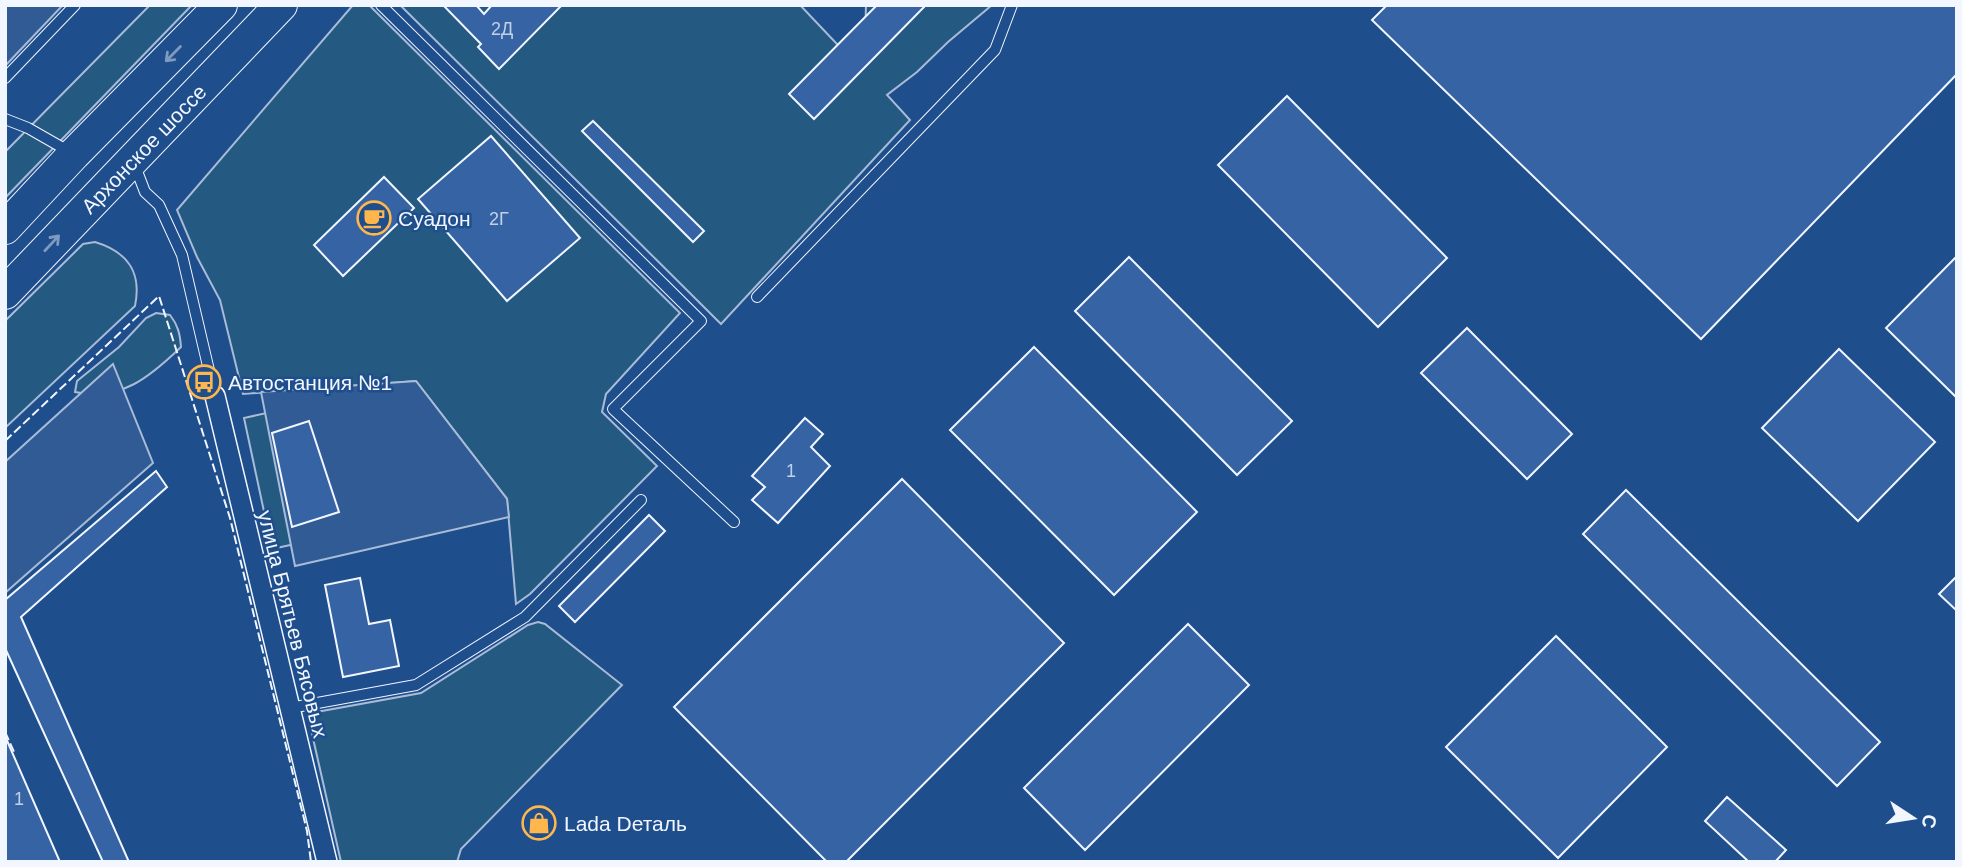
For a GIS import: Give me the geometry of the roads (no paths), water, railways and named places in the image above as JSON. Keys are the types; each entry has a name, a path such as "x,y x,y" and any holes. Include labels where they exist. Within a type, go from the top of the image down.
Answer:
{"highway":[{"path":"5,228 221,5"},
{"name":"Архонское шоссе","path":"5,293 281,5"}],"street":[{"name":"улица Брятьев Бясовых","path":"215,396 327,862"}],"lane":[{"path":"5,78 75,5"},
{"path":"381,5 701,321 613,408 734,522"},
{"path":"757,297 995,50 1012,5"},
{"path":"5,119 29,128 74,154"},
{"path":"132,159 145,192 159,205 182,255 215,396"},
{"path":"290,708 416,685 525,617 641,500"}],"place":[{"name":"Суадон","path":"374,218"},
{"name":"Автостанция №1","path":"204,382"},
{"name":"Lada Dеталь","path":"539,823"}]}
